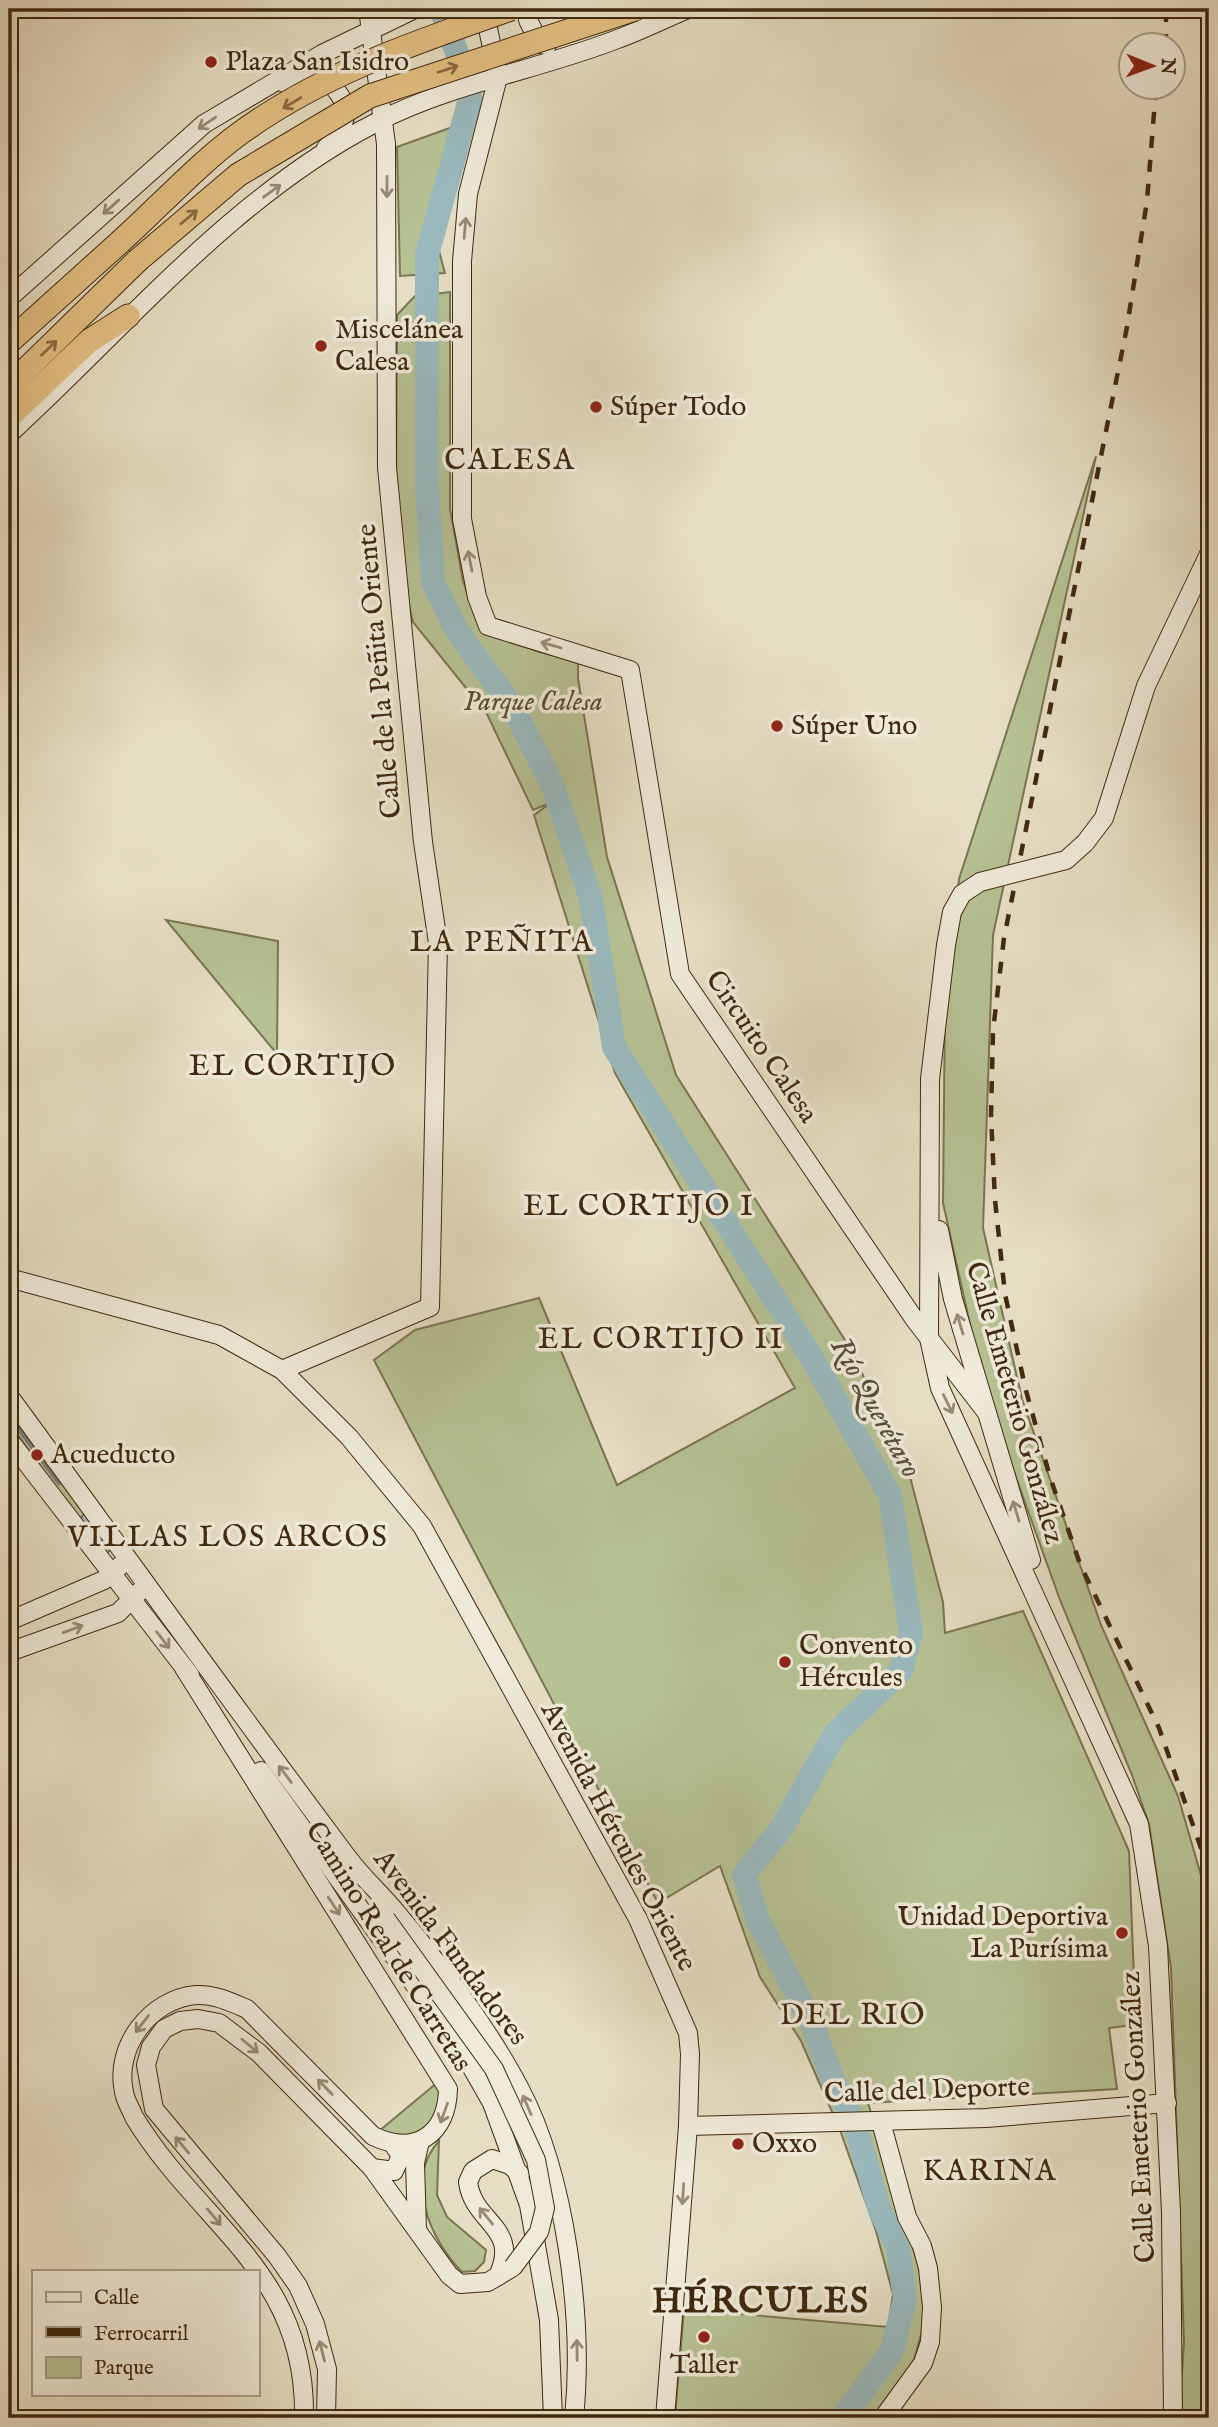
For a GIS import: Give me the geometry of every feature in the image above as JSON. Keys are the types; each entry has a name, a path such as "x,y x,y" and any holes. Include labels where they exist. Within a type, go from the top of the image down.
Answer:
{"highway":[{"path":"9,342 239,134 336,76 379,55 511,9"},
{"path":"9,386 137,261 238,175 370,96 635,9"},
{"path":"9,417 89,341 128,316"}],"street":[{"name":"Calle de la Peñita Oriente","path":"282,1370 430,1307 438,943 423,842 387,467 387,192 383,119 368,9"},
{"path":"9,298 204,124 268,88 307,62 415,9"},
{"path":"484,9 498,78"},
{"path":"528,9 528,20 540,44 561,46 614,41"},
{"path":"9,434 71,376 128,316 254,204 317,158 383,119 614,41 688,9"},
{"path":"268,88 300,78 323,77 341,93 346,117 338,135 317,158"},
{"name":"Circuito Calesa","path":"498,78 468,194 461,283 462,519 477,597 488,626 615,663 630,670 680,974 929,1338 987,1413"},
{"name":"Calle Emeterio González","path":"1173,2418 1175,2345 1167,2103 1158,1946 1139,1824 973,1453 940,1388 929,1338 932,1196 930,1079 952,912 962,894 980,882 1066,860 1085,843 1104,818 1146,686 1209,554"},
{"name":"Calle Emeterio González","path":"932,1196 953,1299 1050,1623"},
{"name":"Avenida Hércules Oriente","path":"9,1278 219,1335 282,1370 349,1437 422,1526 638,1919 688,2033 688,2126 665,2418"},
{"name":"Avenida Fundadores","path":"9,1396 137,1570 197,1658 351,1862 396,1913 491,2039 521,2090 537,2127 562,2221 576,2336 575,2418"},
{"name":"Avenida Fundadores","path":"9,1440 184,1668 463,2052 492,2103 521,2175 529,2205 549,2320 552,2418"},
{"path":"973,1453 985,1457 997,1446"},
{"path":"60,1503 77,1489"},
{"path":"9,1621 104,1580 111,1572 137,1570 133,1600 118,1613 9,1652"},
{"name":"Camino Real de Carretas","path":"184,1668 444,2077 448,2089 448,2103 438,2129 420,2141"},
{"name":"Camino Real de Carretas","path":"351,1862 386,1919 494,2069 536,2160 545,2208 539,2232 505,2272"},
{"path":"258,2270 134,2116 124,2092 123,2064 131,2039 147,2016 170,2002 196,1995 222,1998 247,2009 373,2136 393,2144 420,2141 415,2163 417,2230"},
{"path":"326,2418 327,2370 315,2324 298,2287 277,2256 154,2109 146,2065 151,2047 164,2029 180,2021 198,2019 219,2023 259,2053 372,2168 449,2275 460,2284 479,2285 505,2272 505,2243 474,2201 468,2182 473,2171 484,2161 492,2159 510,2165 521,2175"},
{"name":"Calle del Deporte","path":"688,2126 877,2122 1058,2114 1167,2103"},
{"path":"877,2122 907,2217 922,2246 932,2307 930,2342 923,2363 883,2418"},
{"path":"372,2168 394,2171 401,2156 393,2144"},
{"path":"259,2271 280,2302 302,2374 304,2418"}],"green space":[{"path":"455,126 431,222 445,273 400,276 397,147"},
{"name":"Convento Hércules","path":"450,292 450,509 463,581 476,619 500,635 539,652 578,660 578,678 607,857 676,1075 852,1351 894,1444 906,1462 943,1602 945,1633 1023,1611 1129,1851 1135,2003 1133,2025 1109,2028 1117,2089 868,2103 918,2264 927,2312 913,2364 871,2418 675,2418 684,2309 888,2327 893,2294 876,2231 840,2130 801,2041 760,1977 720,1866 658,1903 374,1360 415,1330 539,1298 617,1485 795,1388 615,1073 534,815 552,802 533,810 487,714 413,622 401,572 396,519 397,315 415,296"},
{"path":"1096,456 993,935 983,1228 1022,1399 1101,1625 1178,1796 1209,1903 1209,2418 1179,2418 1184,2342 1171,1968 1149,1824 1132,1775 1060,1600 985,1391 943,1203 945,1000 959,879"},
{"path":"166,920 278,941 277,1054"},
{"path":"9,1400 113,1544 106,1556 9,1423"},
{"path":"444,2077 448,2089 420,2141 373,2136"},
{"path":"439,2141 437,2195 447,2217 486,2250 484,2262 475,2271 462,2272 450,2259 431,2227 425,2209 423,2173 429,2156"}],"water":[{"path":"86,1513 108,1546 105,1547 80,1518"}],"waterway":[{"name":"Río Querétaro","path":"441,9 470,89 470,99 427,255 427,487 433,582 457,631 513,708 552,784 591,899 614,1047 809,1353 890,1495 911,1633 901,1671 835,1734 781,1829 744,1875 758,1920 812,2023 832,2078 855,2124 879,2208 898,2249 905,2299 892,2351 842,2418"},
{"path":"9,1416 59,1483"}],"railway":[{"path":"1166,9 1166,32"},
{"path":"1155,102 1147,201 1127,327 1004,938 993,1031 991,1116 995,1200 1005,1294 1025,1387 1050,1477 1080,1564 1159,1728 1209,1871"}],"place":[{"name":"Plaza San Isidro","path":"211,62"},
{"name":"Miscelánea Calesa","path":"321,346"},
{"name":"Súper Todo","path":"596,407"},
{"name":"Súper Uno","path":"777,726"},
{"name":"Acueducto","path":"37,1455"},
{"name":"Convento Hércules","path":"785,1662"},
{"name":"Unidad Deportiva La Purísima","path":"1122,1933"},
{"name":"Oxxo","path":"738,2144"},
{"name":"Taller","path":"704,2337"}],"district":[{"name":"CALESA","path":"510,461"},
{"name":"LA PEÑITA","path":"502,943"},
{"name":"EL CORTIJO","path":"293,1067"},
{"name":"EL CORTIJO I","path":"639,1207"},
{"name":"EL CORTIJO II","path":"661,1340"},
{"name":"VILLAS LOS ARCOS","path":"228,1538"},
{"name":"DEL RIO","path":"853,2016"},
{"name":"KARINA","path":"990,2172"},
{"name":"HÉRCULES","path":"761,2302"}],"park label":[{"name":"Parque Calesa","path":"533,702"}]}
